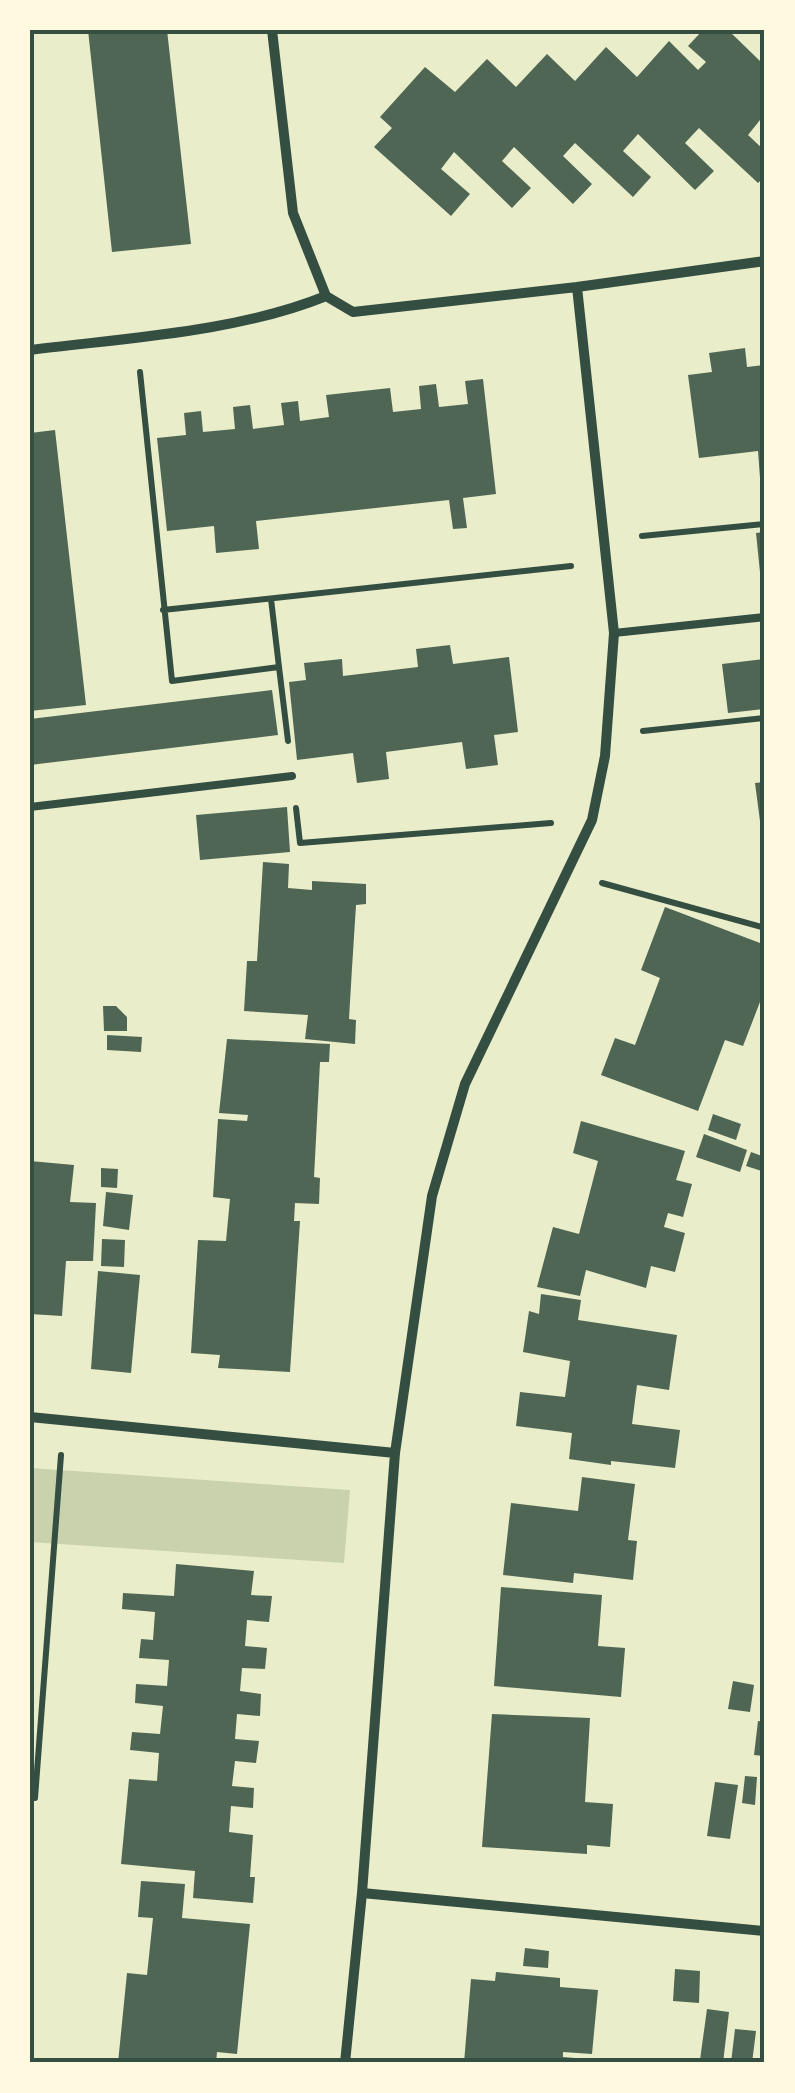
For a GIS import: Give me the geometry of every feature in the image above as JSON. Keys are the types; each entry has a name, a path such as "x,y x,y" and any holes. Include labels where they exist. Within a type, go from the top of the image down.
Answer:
{"street":[{"path":"272,30 293,213 326,296 353,312 765,261"},
{"path":"344,2063 362,1893 395,1452 432,1196 465,1084 592,820 607,735 614,633 576,287"},
{"path":"30,350 288,312 326,296"},
{"path":"30,1418 395,1452"},
{"path":"362,1893 765,1931"}],"lane":[{"path":"614,633 765,617"},
{"path":"30,807 292,776"}],"path":[{"path":"136,337 172,681 279,667"},
{"path":"604,540 765,524"},
{"path":"164,610 607,562"},
{"path":"271,598 300,843 592,820"},
{"path":"607,735 765,718"},
{"path":"565,873 765,928"},
{"path":"35,1798 64,1420"}],"green space":[{"path":"30,1468 350,1490 344,1563 30,1542"}],"building":[{"path":"88,30 167,30 191,244 112,252"},
{"path":"703,30 728,30 760,61 765,56 765,124 760,120 748,135 765,151 765,176 758,183 699,128 685,143 714,171 695,190 638,134 623,151 651,177 633,197 575,143 563,156 592,184 573,204 514,147 502,161 531,188 512,208 454,152 441,169 470,194 451,216 374,147 392,128 380,117 425,67 455,92 487,59 516,87 547,54 575,81 606,47 637,77 669,41 698,70 706,62 688,46"},
{"path":"745,348 747,367 765,365 765,478 760,478 758,451 699,458 688,375 712,372 709,353"},
{"path":"483,379 496,494 463,498 467,528 453,529 449,500 256,521 259,549 216,553 214,526 167,531 157,438 186,435 184,413 201,411 203,432 235,429 233,407 250,405 253,429 284,425 281,403 298,401 300,421 329,417 326,395 390,388 393,412 421,409 419,386 436,384 439,407 468,404 465,381"},
{"path":"55,430 86,705 30,711 30,433"},
{"path":"765,532 765,581 761,582 756,533"},
{"path":"450,645 453,664 509,657 518,732 494,735 498,765 466,769 462,742 386,752 389,779 357,783 353,753 297,760 289,682 306,680 304,663 342,659 343,676 418,667 416,649"},
{"path":"765,659 765,709 728,713 722,664"},
{"path":"272,690 278,735 30,765 30,719"},
{"path":"765,782 765,844 763,844 755,783"},
{"path":"287,807 290,852 200,860 196,815"},
{"path":"263,862 289,864 288,888 312,890 312,881 366,884 366,904 356,905 349,1019 356,1020 355,1044 305,1039 308,1015 244,1011 247,961 257,961"},
{"path":"665,907 765,945 765,989 743,1046 725,1040 698,1111 601,1075 615,1038 635,1045 660,978 641,970"},
{"path":"103,1006 116,1006 127,1017 127,1031 104,1031"},
{"path":"107,1035 142,1037 141,1052 107,1050"},
{"path":"227,1039 330,1044 329,1062 320,1062 314,1177 320,1178 319,1204 295,1203 294,1221 300,1221 290,1372 218,1368 220,1355 191,1353 198,1240 226,1241 230,1199 213,1197 218,1119 247,1121 248,1115 219,1113"},
{"path":"713,1114 741,1124 736,1140 708,1130"},
{"path":"581,1121 685,1151 676,1180 692,1184 683,1217 668,1213 664,1227 685,1233 675,1272 651,1266 646,1288 586,1270 580,1296 537,1287 553,1227 579,1234 598,1161 573,1153"},
{"path":"704,1134 747,1150 740,1172 696,1157"},
{"path":"751,1152 765,1157 765,1172 746,1166"},
{"path":"30,1161 74,1165 70,1202 96,1203 93,1261 66,1261 62,1316 30,1314"},
{"path":"101,1168 118,1169 117,1188 101,1187"},
{"path":"106,1192 133,1195 129,1230 103,1226"},
{"path":"102,1239 125,1240 124,1267 101,1266"},
{"path":"98,1271 140,1275 131,1373 91,1369"},
{"path":"541,1294 581,1300 578,1320 677,1335 669,1390 637,1385 632,1424 680,1430 675,1468 569,1459 572,1433 516,1426 520,1392 565,1397 570,1361 523,1352 529,1311 539,1314"},
{"path":"582,1477 635,1484 628,1540 637,1541 633,1580 574,1573 573,1583 503,1575 511,1503 578,1511"},
{"path":"176,1564 254,1571 251,1595 272,1596 269,1622 247,1620 245,1646 267,1648 265,1669 242,1668 240,1691 261,1694 260,1716 237,1714 235,1739 259,1741 256,1763 235,1761 232,1786 254,1788 253,1808 231,1806 229,1832 253,1835 253,1903 193,1898 195,1871 121,1864 129,1779 157,1781 159,1753 130,1750 132,1732 160,1734 163,1706 135,1703 136,1684 167,1686 169,1660 139,1658 141,1639 153,1640 155,1612 122,1609 123,1593 174,1596"},
{"path":"501,1587 602,1595 598,1646 625,1648 621,1697 494,1686"},
{"path":"733,1681 754,1685 750,1712 728,1709"},
{"path":"492,1714 590,1718 585,1802 613,1804 610,1847 587,1845 587,1854 482,1847"},
{"path":"758,1721 765,1722 765,1756 754,1755"},
{"path":"745,1776 757,1777 755,1805 742,1803"},
{"path":"715,1782 738,1785 730,1839 707,1836"},
{"path":"141,1881 185,1884 182,1918 250,1924 237,2054 217,2052 216,2063 118,2063 127,1973 147,1975 153,1918 138,1917"},
{"path":"525,1948 549,1951 548,1968 523,1966"},
{"path":"675,1969 700,1971 699,2003 673,2001"},
{"path":"496,1972 560,1978 560,1987 598,1990 592,2054 563,2052 563,2057 586,2059 586,2063 464,2063 471,1979 495,1981"},
{"path":"707,2009 729,2012 723,2063 700,2060"},
{"path":"735,2029 756,2031 752,2063 731,2063"}]}
